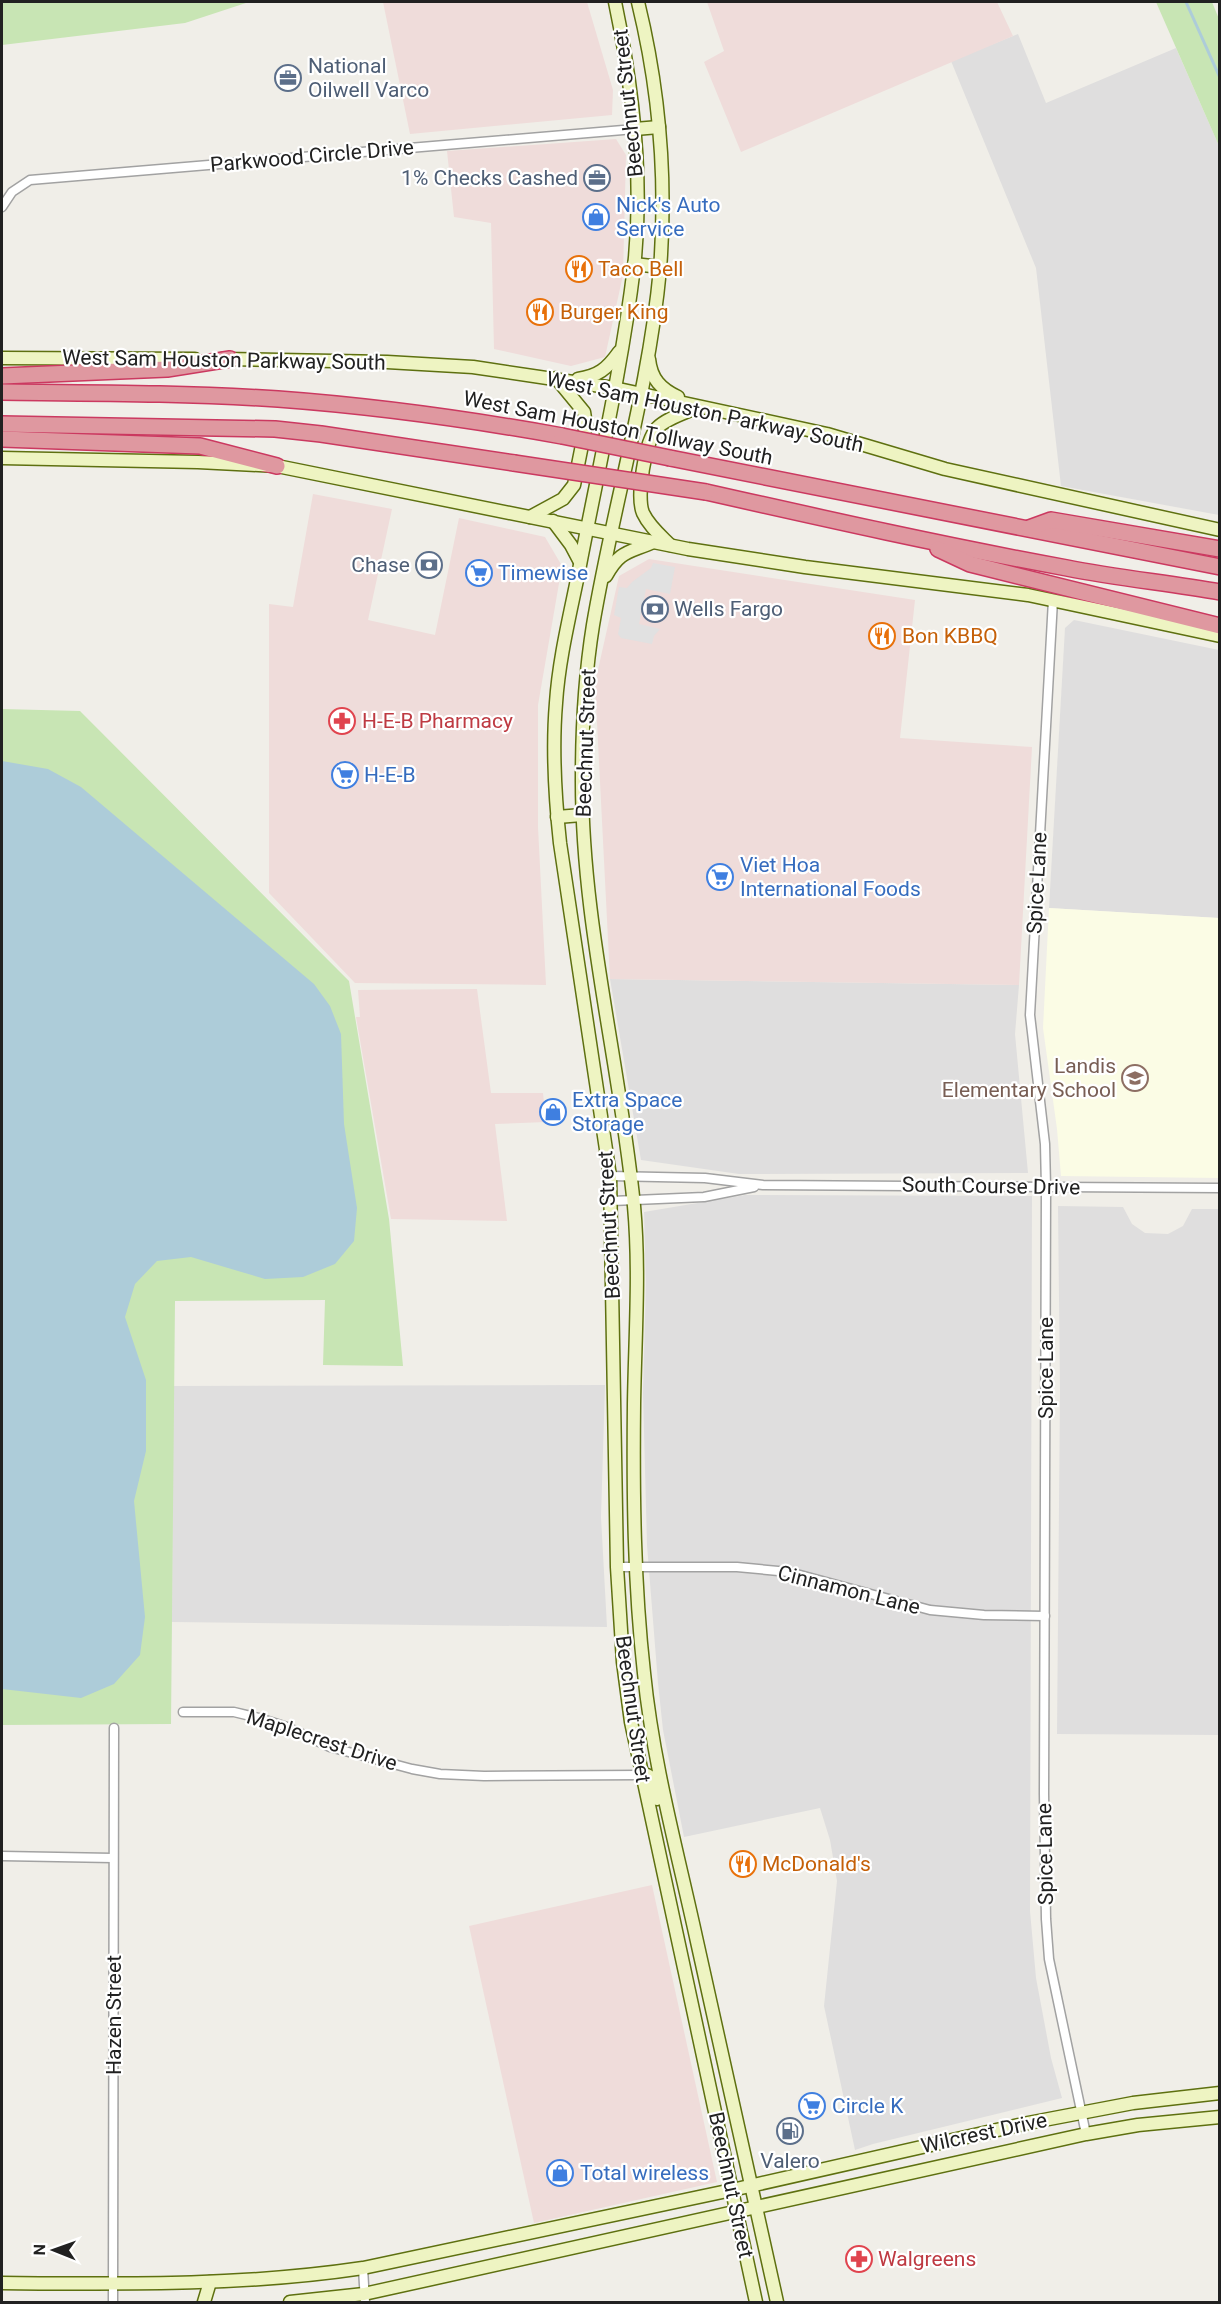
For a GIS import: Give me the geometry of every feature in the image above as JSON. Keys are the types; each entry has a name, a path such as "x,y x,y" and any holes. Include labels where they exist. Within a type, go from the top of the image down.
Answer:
{"highway":[{"path":"2,376 167,369 230,360"},
{"name":"West Sam Houston Tollway South","path":"2,392 175,394 302,401 438,416 562,436 1220,567"},
{"path":"2,424 275,429 321,434 706,492 1069,569 1220,592"},
{"path":"2,439 200,446 277,466"},
{"path":"1028,529 1051,520 1220,549"},
{"path":"920,539 970,564 1220,626"}],"main road":[{"name":"Beechnut Street","path":"615,2 628,73 634,129 637,219 634,264 614,388 562,652 556,702 554,761 557,817 610,1176 617,1567 631,1722 756,2302"},
{"name":"Beechnut Street","path":"638,2 653,74 659,127 662,192 660,267 640,394 601,585 584,692 582,815 590,904 630,1176 636,1236 634,1411 637,1567 644,1671 666,1807 777,2302"},
{"path":"634,129 659,127"},
{"path":"634,264 660,267"},
{"path":"530,517 563,499 574,484 586,425 584,412 561,379 594,376 602,373 621,349"},
{"path":"648,349 653,375 663,390 698,407"},
{"name":"West Sam Houston Parkway South","path":"2,358 398,362 473,367 561,379 614,388 827,434 945,469 1220,530"},
{"path":"670,546 653,528 644,514 641,489 646,460 652,436 657,429 665,422 698,407"},
{"path":"2,458 277,466 670,546 805,567 989,589 1053,600 1220,636"},
{"path":"554,521 580,562"},
{"path":"601,585 618,556 654,542"},
{"path":"557,817 582,815"},
{"path":"580,977 599,973"},
{"path":"614,1409 634,1411"},
{"path":"641,1775 652,1778 658,1803 666,1807"},
{"path":"664,1879 682,1875"},
{"path":"696,2025 715,2020"},
{"name":"Wilcrest Drive","path":"2,2283 210,2282 313,2276 363,2268 566,2226 1081,2112 1176,2097 1220,2093"},
{"name":"Wilcrest Drive","path":"290,2302 364,2298 736,2210 1086,2134 1138,2125 1220,2117"},
{"path":"911,2149 918,2171"},
{"path":"566,2226 570,2248"},
{"path":"204,2302 210,2282"}],"street":[{"name":"Parkwood Circle Drive","path":"2,207 12,192 30,180 634,129"},
{"name":"Spice Lane","path":"1053,600 1030,1015 1045,1144 1046,1187 1046,1922 1049,1959 1086,2134"},
{"name":"South Course Drive","path":"610,1176 705,1178 763,1185 1220,1188"},
{"name":"South Course Drive","path":"612,1201 704,1197 763,1185"},
{"name":"Cinnamon Lane","path":"617,1567 737,1567 789,1572 930,1610 975,1615 1045,1616"},
{"name":"Maplecrest Drive","path":"183,1712 234,1712 287,1727 330,1747 403,1767 440,1774 641,1775"},
{"name":"Hazen Street","path":"113,2302 114,1728"},
{"path":"2,1856 113,1858"},
{"path":"363,2268 364,2298"}],"shaded area":[{"path":"383,2 587,2 613,90 612,115 410,134"},
{"path":"707,2 997,2 1013,36 741,152 704,62 724,51"},
{"path":"1018,34 1046,103 1176,48 1219,146 1219,515 1061,486 1036,268 951,61"},
{"path":"616,139 626,155 623,275 605,357 571,366 494,349 491,223 454,217 447,151"},
{"path":"313,494 392,509 368,620 435,635 459,518 545,537 562,566 538,705 538,827 546,985 355,983 269,893 269,604 293,607"},
{"path":"649,559 915,600 900,738 1032,747 1019,985 610,979 595,683 619,576"},
{"path":"653,563 675,567 670,594 646,589 639,624 660,629 654,636 652,644 621,638 618,634 621,618 614,615 619,587 627,588 651,568"},
{"path":"1074,620 1219,650 1219,918 1049,908 1065,628"},
{"name":"Landis Elementary School","path":"1049,908 1219,918 1219,1178 1061,1176 1043,1028"},
{"path":"610,979 1019,985 1015,1034 1028,1173 739,1174 641,1160"},
{"path":"477,989 491,1093 543,1093 546,1122 495,1124 507,1221 391,1219 356,1017 360,1017 358,990"},
{"path":"745,1195 1032,1196 1030,1911 1036,1978 1051,2058 1062,2098 855,2150 824,2006 837,1881 830,1840 820,1808 684,1837 663,1730 647,1545 643,1393 646,1283 644,1212"},
{"path":"1058,1206 1123,1207 1132,1224 1145,1233 1168,1234 1183,1226 1192,1209 1219,1209 1219,1735 1057,1734 1060,1392"},
{"path":"605,1385 601,1517 607,1627 172,1622 173,1386"},
{"path":"652,1885 717,2182 534,2223 469,1926"}],"green space":[{"path":"2,2 249,2 185,23 2,45"},
{"path":"1156,2 1212,2 1219,19 1219,146"},
{"path":"2,709 80,711 349,981 389,1219 403,1366 323,1365 325,1300 175,1301 171,1724 2,1725"}],"water":[{"path":"2,761 48,769 81,787 314,984 330,1006 341,1034 344,1124 357,1208 354,1241 335,1264 303,1277 265,1279 191,1257 157,1261 135,1284 125,1317 146,1380 146,1451 134,1501 145,1617 140,1655 114,1684 81,1698 2,1689"}],"waterway":[{"path":"1186,2 1220,78"}],"place":[{"name":"National Oilwell Varco","path":"288,78"},
{"name":"1% Checks Cashed","path":"597,178"},
{"name":"Nick's Auto Service","path":"596,217"},
{"name":"Taco Bell","path":"579,269"},
{"name":"Burger King","path":"540,312"},
{"name":"Chase","path":"429,565"},
{"name":"Timewise","path":"479,573"},
{"name":"Wells Fargo","path":"655,609"},
{"name":"Bon KBBQ","path":"882,636"},
{"name":"H-E-B Pharmacy","path":"342,721"},
{"name":"H-E-B","path":"345,775"},
{"name":"Viet Hoa International Foods","path":"720,877"},
{"name":"Landis Elementary School","path":"1135,1078"},
{"name":"Extra Space Storage","path":"553,1112"},
{"name":"McDonald's","path":"743,1864"},
{"name":"Circle K","path":"812,2106"},
{"name":"Valero","path":"790,2131"},
{"name":"Total wireless","path":"560,2173"},
{"name":"Walgreens","path":"859,2259"}]}
